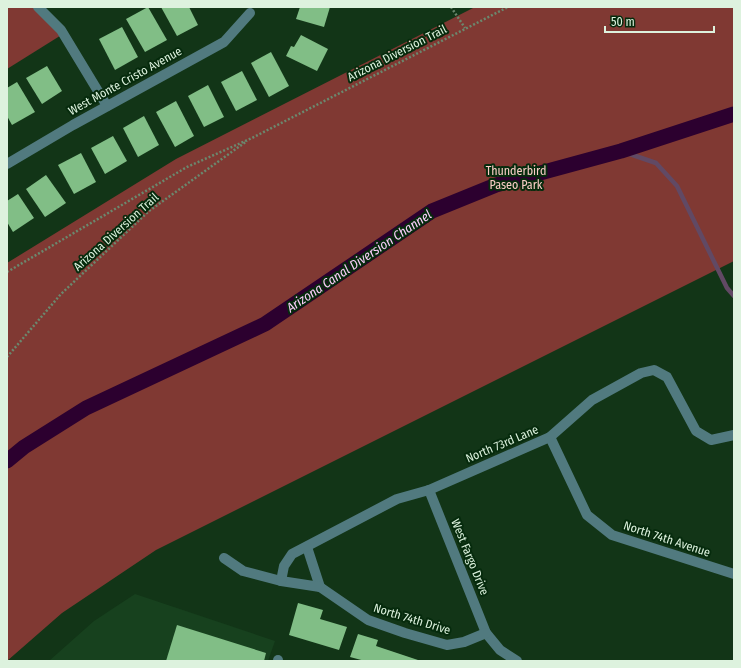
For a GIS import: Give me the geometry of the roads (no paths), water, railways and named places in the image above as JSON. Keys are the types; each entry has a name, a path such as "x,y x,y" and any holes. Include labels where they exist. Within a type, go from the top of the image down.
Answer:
{"street":[{"path":"38,7 61,30 107,106"},
{"name":"West Monte Cristo Avenue","path":"7,164 107,106 224,42 250,13"},
{"name":"North 73rd Lane","path":"281,580 284,566 292,554 397,499 429,490 550,438 592,400 641,373 654,370 667,377 696,431 711,440 734,435"},
{"name":"North 74th Avenue","path":"550,438 587,515 612,535 734,574"},
{"name":"West Fargo Drive","path":"429,490 486,633"},
{"path":"307,547 320,587"},
{"name":"North 74th Drive","path":"224,558 243,571 320,587 368,620 447,645 464,642 486,633"},
{"path":"486,633 500,650 517,661"}],"waterway":[{"name":"Arizona Canal Diversion Channel","path":"7,461 24,447 86,408 265,324 432,211 496,185 621,151 734,114"},
{"path":"621,151 656,163 677,186 727,288 734,296"}],"park label":[{"name":"Thunderbird Paseo Park","path":"516,178"}]}
